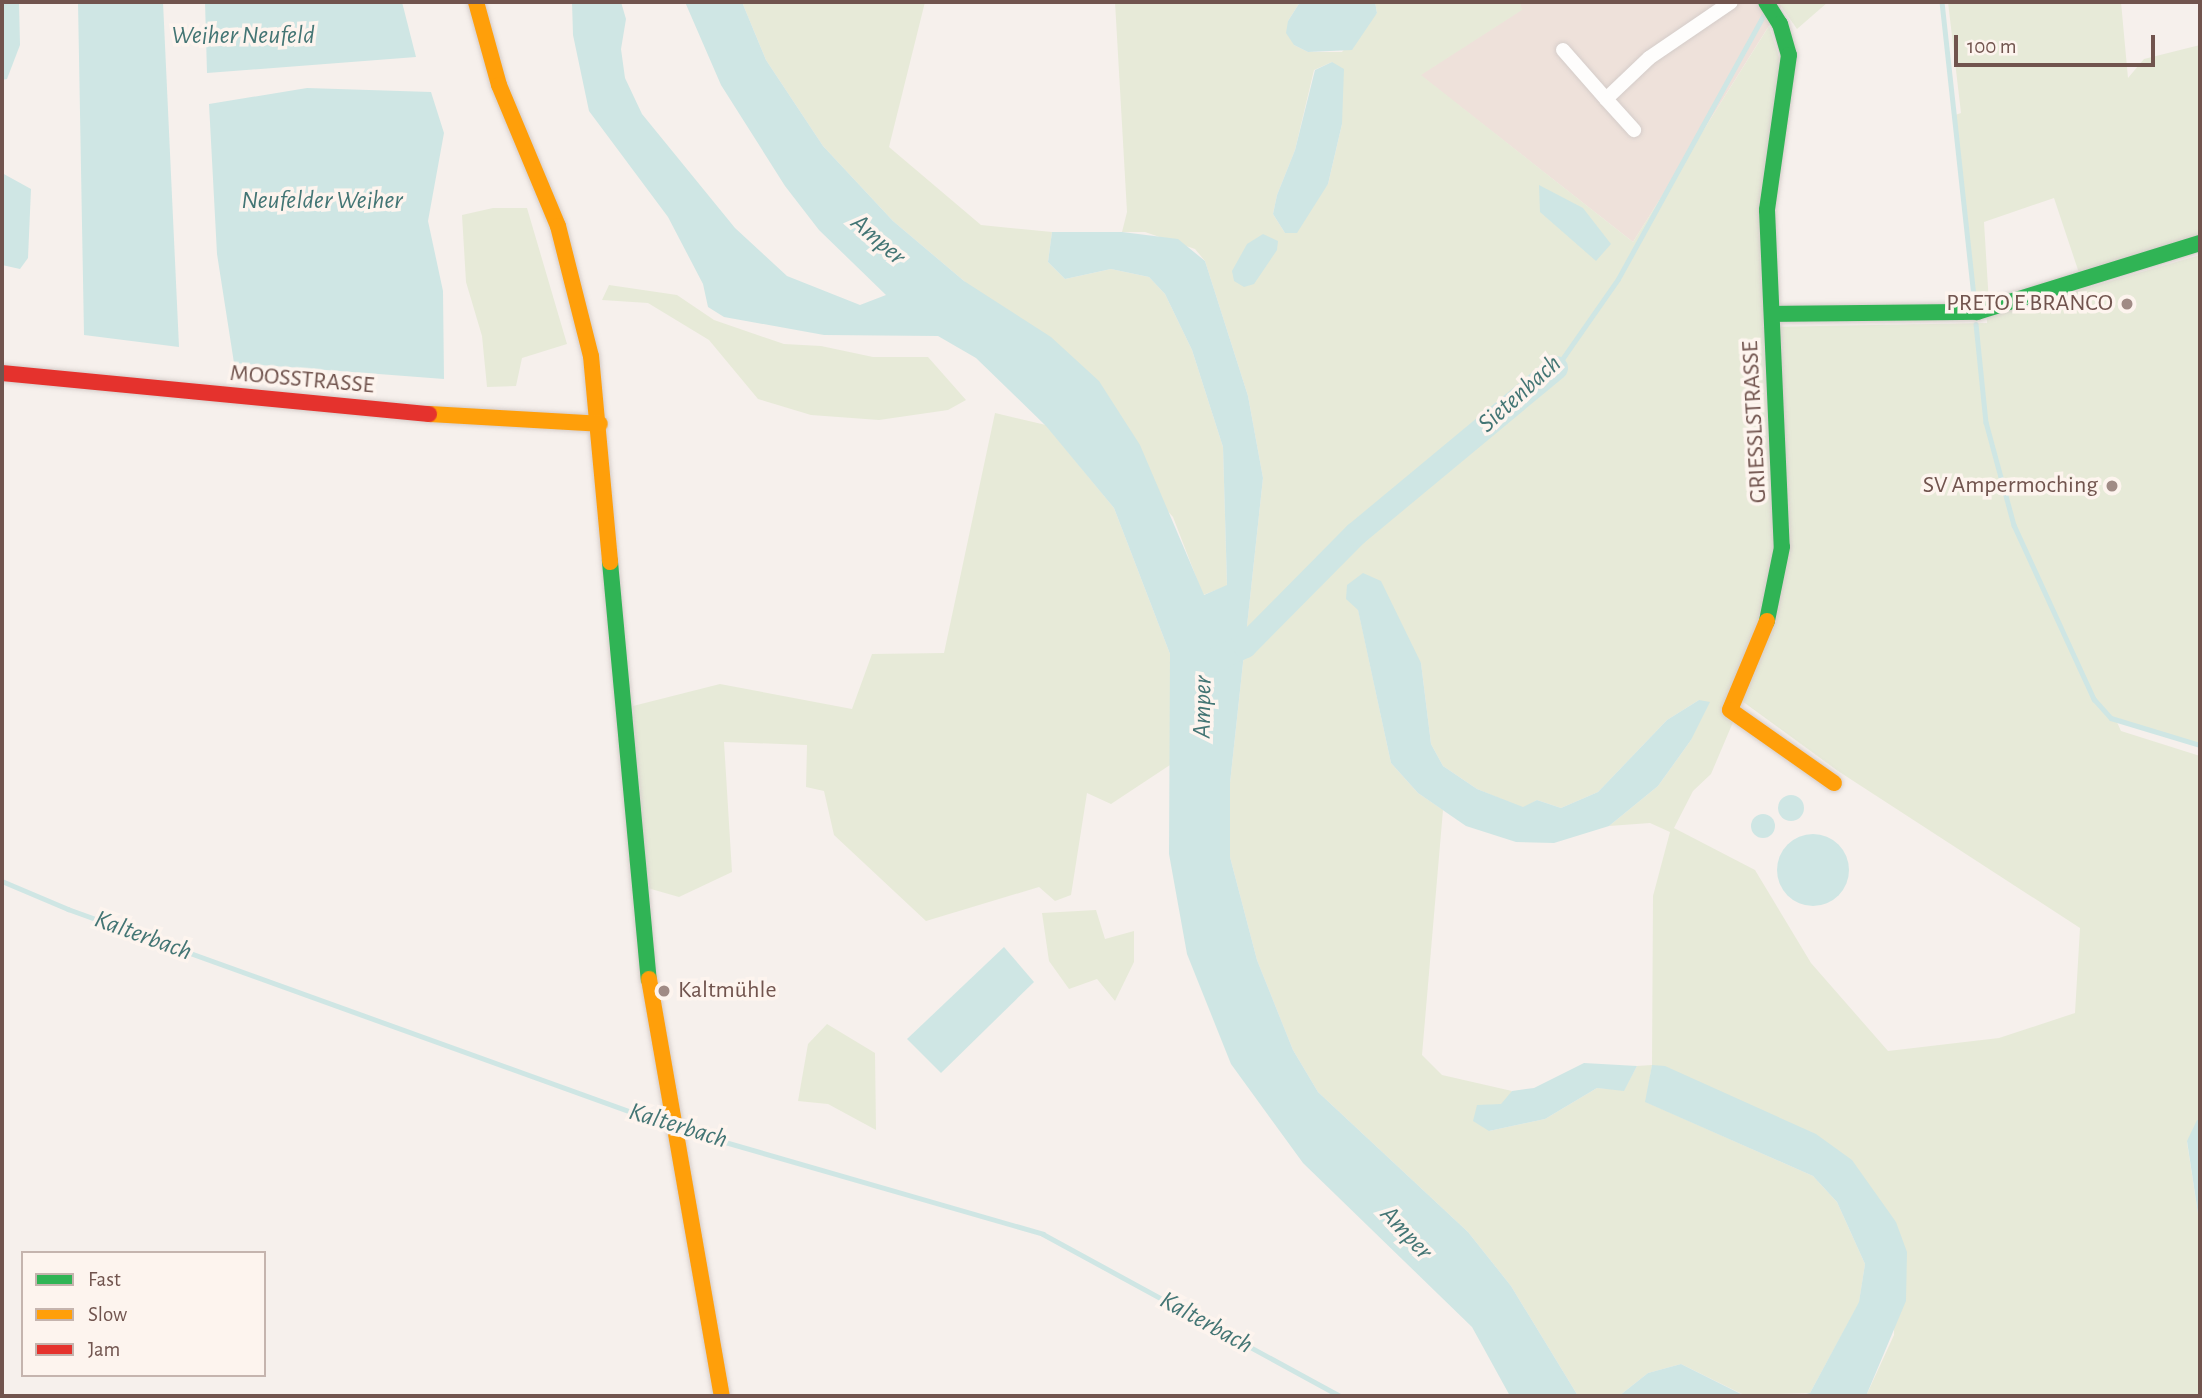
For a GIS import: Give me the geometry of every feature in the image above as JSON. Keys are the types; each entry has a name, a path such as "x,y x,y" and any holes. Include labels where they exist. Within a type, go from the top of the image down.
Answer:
{"street":[{"path":"476,2 484,45 558,226 580,298 600,424 639,904 666,1096 722,1396"},
{"path":"1606,99 1649,58 1731,2"},
{"name":"GRIESSLSTRASSE","path":"1766,2 1780,24 1789,55 1767,210 1782,495 1780,567 1767,622 1730,710 1834,783"},
{"path":"1563,50 1633,130"},
{"path":"1772,314 1978,312 2200,243"},
{"name":"MOOSSTRASSE","path":"2,373 398,412 600,424"}],"shaded area":[{"path":"1520,2 1784,2 1633,242 1420,75 1521,10"}],"green space":[{"path":"742,2 925,2 889,147 981,225 1052,232 1048,262 1065,279 1111,269 1149,277 1165,294 1192,350 1223,447 1227,586 1203,595 1173,517 964,281 893,221 823,146 766,60"},
{"path":"1115,2 1300,2 1288,21 1294,45 1308,52 1342,52 1377,13 1375,2 1520,2 1522,10 1421,75 1633,242 1769,26 1781,64 1763,327 1987,323 1987,317 2200,255 2200,745 2116,720 2121,731 2200,756 2200,1120 2187,1142 2200,1227 2200,1396 1866,1396 1894,1335 1896,1222 1652,1065 1646,1102 1813,1176 1837,1202 1865,1264 1859,1303 1810,1393 1744,1395 1681,1364 1648,1373 1619,1396 1578,1396 1511,1286 1468,1232 1318,1092 1293,1050 1257,960 1230,857 1230,783 1263,478 1248,396 1205,261 1195,249 1145,232 1122,232 1127,212","holes":["1332,62 1342,124 1328,184 1285,233 1273,214 1277,195 1295,150 1314,70","1358,609 1421,663 1431,744 1443,766 1477,789 1523,808 1537,800 1561,808 1598,792 1667,720 1699,700 1691,740 1658,786 1609,826 1650,823 1670,832 1653,896 1652,1065 1637,1066 1624,1090 1597,1088 1545,1119 1489,1131 1512,1091 1442,1075 1422,1055 1443,810 1418,793 1391,763","1742,701 1838,771 2080,928 2075,1013 1999,1038 1888,1051 1811,963 1755,870 1674,828 1693,791 1711,774"]},
{"path":"1778,2 1828,2 1797,29"},
{"path":"1948,2 2121,2 2128,78 2144,59 2200,45 2200,236 2080,276 2054,198 1984,222 1989,304 1975,304 1955,115 1961,113"},
{"path":"493,208 527,208 567,344 522,358 516,386 487,387 482,336 466,282 462,215"},
{"path":"609,285 677,295 714,320 784,344 821,346 873,357 928,357 966,400 948,410 879,420 811,415 758,399 709,340 648,303 602,300"},
{"path":"995,413 1046,425 1114,508 1170,654 1170,765 1111,804 1087,793 1071,895 1055,901 1039,887 926,921 834,835 824,791 806,787 807,745 724,742 732,872 679,897 644,887 633,706 720,684 852,709 872,654 944,653"},
{"path":"1096,910 1105,939 1134,931 1134,962 1115,1001 1097,979 1069,989 1049,961 1042,913"},
{"path":"827,1024 875,1053 876,1130 828,1104 798,1101 808,1044"}],"water":[{"path":"2,2 19,2 20,45 7,79 2,80"},
{"path":"78,2 163,2 179,347 84,335"},
{"name":"Weiher Neufeld","path":"205,2 402,2 416,57 207,73"},
{"name":"Amper","path":"572,2 621,2 626,19 621,49 625,78 642,114 735,228 787,276 860,305 886,295 819,230 785,186 721,85 685,2 742,2 766,60 823,146 893,221 964,281 1051,337 1099,381 1140,445 1204,595 1227,585 1223,447 1192,350 1165,294 1149,277 1111,269 1065,279 1048,262 1052,232 1122,232 1178,239 1205,261 1248,396 1263,478 1230,783 1230,857 1257,960 1293,1050 1318,1092 1468,1232 1511,1286 1578,1396 1510,1396 1472,1327 1303,1163 1231,1064 1187,954 1169,854 1170,654 1114,508 1046,426 976,358 938,336 824,335 724,317 708,307 703,284 668,217 589,111 573,35"},
{"path":"1300,2 1375,2 1377,13 1352,50 1308,52 1294,45 1286,33 1288,21"},
{"path":"1332,62 1344,69 1342,124 1328,184 1297,233 1285,233 1273,214 1277,195 1295,150 1315,70"},
{"name":"Neufelder Weiher","path":"307,88 431,92 444,133 428,221 443,291 444,379 234,363 217,254 209,104"},
{"path":"2,173 31,189 28,258 20,269 2,265"},
{"path":"1539,185 1583,208 1611,244 1596,261 1540,212"},
{"path":"1263,234 1278,241 1277,250 1254,284 1244,287 1234,281 1232,271 1247,244"},
{"path":"1363,573 1381,581 1421,663 1431,744 1443,766 1477,789 1523,807 1537,800 1561,808 1598,792 1667,720 1699,700 1710,702 1691,740 1658,786 1609,826 1554,843 1516,842 1466,826 1418,793 1391,763 1358,610 1346,599 1347,585"},
{"path":"1791,795 1800,799 1804,808 1800,817 1791,821 1782,817 1778,808 1782,799"},
{"path":"1763,814 1771,818 1775,826 1771,834 1763,838 1755,834 1751,826 1755,818"},
{"path":"1813,834 1833,840 1843,850 1849,870 1843,890 1833,900 1813,906 1793,900 1783,890 1777,870 1783,850 1793,840"},
{"path":"1004,947 1034,982 941,1073 907,1039"},
{"path":"1584,1063 1637,1066 1624,1091 1597,1088 1545,1119 1489,1131 1473,1121 1477,1105 1501,1104 1512,1091 1534,1088"},
{"path":"1652,1065 1665,1066 1816,1134 1852,1160 1896,1222 1907,1252 1906,1301 1866,1396 1798,1396 1810,1393 1859,1302 1865,1264 1837,1202 1813,1176 1645,1102"},
{"path":"2197,1120 2200,1120 2200,1227 2187,1141"},
{"path":"1681,1364 1749,1396 1619,1396 1648,1373"}],"waterway":[{"path":"1942,2 1975,304"},
{"name":"Sietenbach","path":"1556,368 1618,279 1766,11"},
{"path":"1976,324 1986,422 2014,525 2094,699 2111,718 2200,745"},
{"name":"Sietenbach","path":"1215,660 1245,646 1356,534 1556,368"},
{"name":"Kalterbach","path":"2,881 68,909 665,1124"},
{"name":"Kalterbach","path":"680,1129 1043,1234 1340,1396"}],"traffic: fast":[{"path":"1766,2 1780,24 1789,55 1767,210 1782,547 1767,621"},
{"path":"1772,314 1977,312 2200,243"},
{"path":"610,562 649,979"}],"traffic: slow":[{"path":"476,2 499,85 558,226 591,356 610,562"},
{"path":"429,414 600,424"},
{"path":"1767,621 1730,710 1834,783"},
{"path":"649,979 722,1396"}],"traffic: jam":[{"path":"2,373 429,414"}],"place":[{"name":"PRETO E BRANCO","path":"2127,304"},
{"name":"SV Ampermoching","path":"2112,486"},
{"name":"Kaltmühle","path":"664,991"}]}
